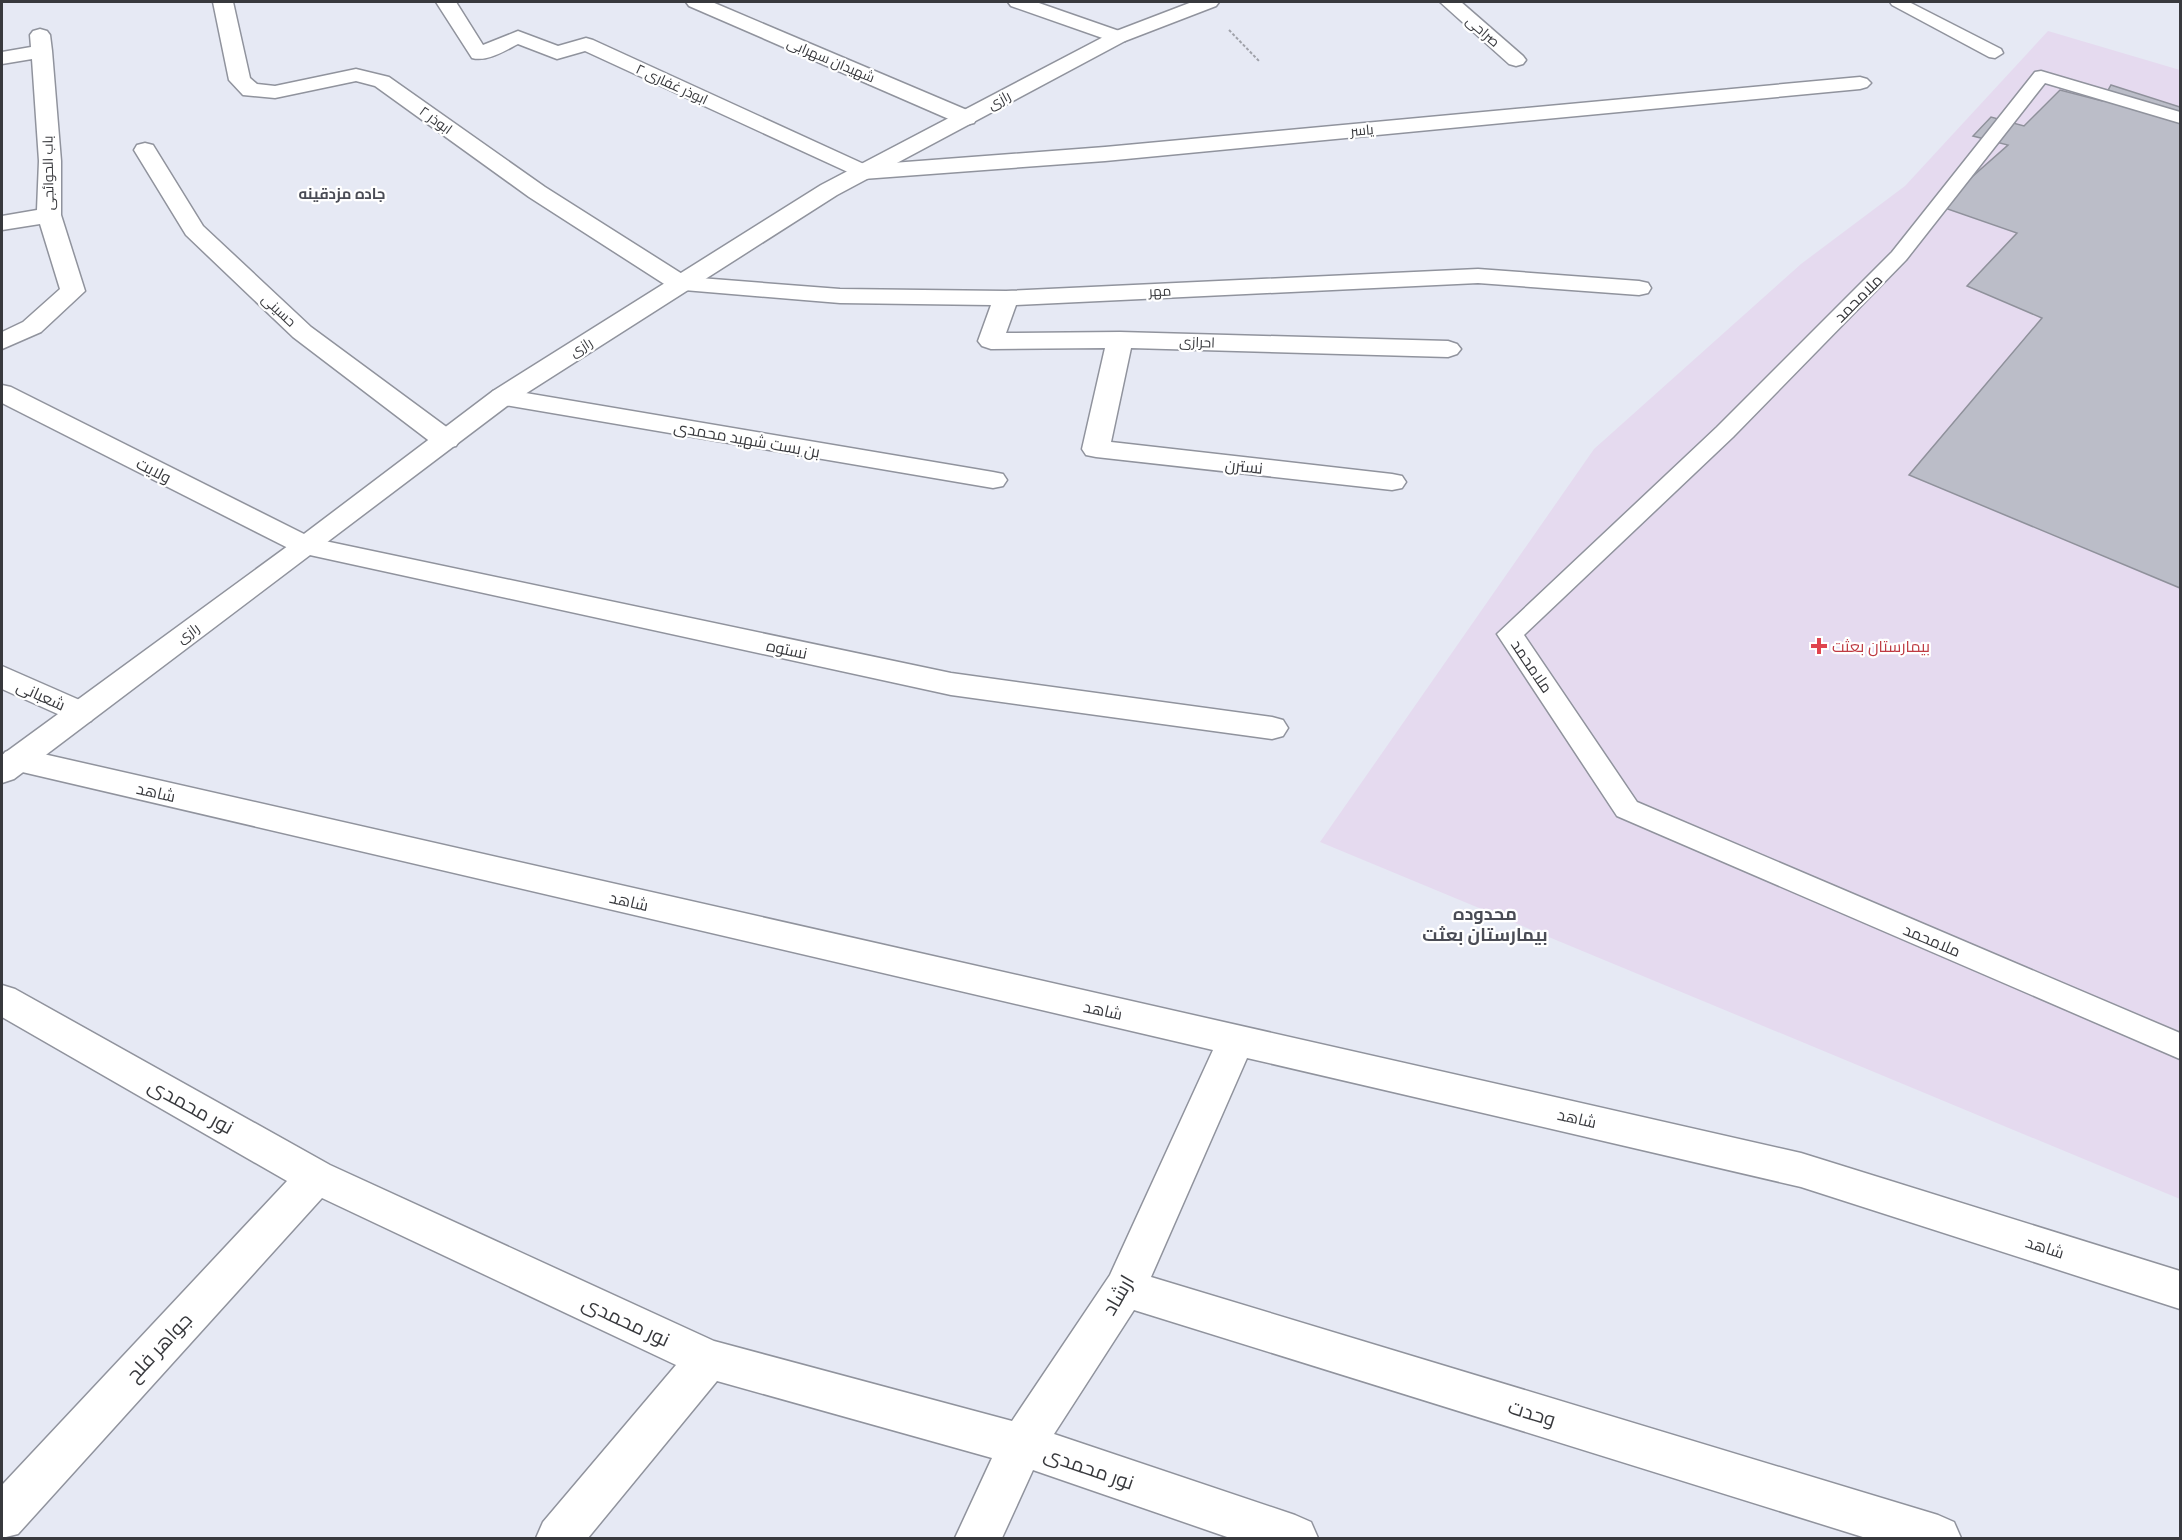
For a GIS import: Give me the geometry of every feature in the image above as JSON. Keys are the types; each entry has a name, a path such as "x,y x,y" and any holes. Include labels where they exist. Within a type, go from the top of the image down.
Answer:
{"street":[{"name":"ابوذر ۲","path":"223,2 240,80 252,90 275,92 356,75 382,81 537,192 681,284"},
{"name":"ابوذر غفاری ۲","path":"446,2 479,54 518,37 557,53 586,44 863,172"},
{"name":"شهیدان سهرابی","path":"696,2 966,118"},
{"path":"1018,2 1118,37"},
{"name":"رازی","path":"9,765 306,546 502,397 829,190 1118,37 1209,2"},
{"name":"صراحی","path":"1450,2 1516,60"},
{"name":"باب الحوائجی","path":"2,58 41,43 50,161 48,214 73,291 32,327 2,341"},
{"name":"یاسر","path":"863,172 1117,153 1860,83"},
{"name":"حسینی","path":"145,150 194,230 302,332 446,440"},
{"path":"2,223 48,214"},
{"name":"مهر","path":"681,284 840,296 1006,298 1478,276 1640,288"},
{"name":"احرازی","path":"1006,298 991,341 1120,339 1448,349"},
{"name":"نسترن","path":"1120,339 1096,449 1392,482"},
{"name":"ولایت","path":"2,393 306,546"},
{"name":"بن بست شهید محمدی","path":"502,397 993,480"},
{"name":"نستوه","path":"306,546 951,684 1272,728"},
{"name":"شعبانی","path":"2,677 80,712"},
{"name":"شاهد","path":"9,765 1236,1040 1801,1170 2181,1290"},
{"name":"نور محمدی","path":"2,999 316,1177 708,1359 1022,1445 1294,1539"},
{"name":"ارشاد","path":"978,1539 1022,1445 1125,1288 1236,1040"},
{"name":"جواهر فلح","path":"2,1518 316,1177"},
{"name":"وحدت","path":"1125,1288 1938,1539"},
{"path":"560,1538 708,1359"}],"lane":[{"path":"1898,2 1995,53"},
{"name":"ملامحمد","path":"2181,118 2041,76 1899,256 1725,432 1510,634 1628,808 2181,1046"}],"shaded area":[{"name":"بیمارستان بعثت","path":"2048,31 2180,70 2180,1199 1320,842 1594,449 1801,264 1905,186"}],"building":[{"path":"2111,85 2180,107 2180,588 1909,475 2042,318 1967,286 2017,233 1939,206 2008,145 1973,136 1991,117 2024,126 2060,90 2102,101"}],"place":[{"name":"بیمارستان بعثت","path":"1819,646"}],"district":[{"name":"جاده مزدقینه","path":"342,194"},
{"name":"محدوده بیمارستان بعثت","path":"1485,924"}]}
